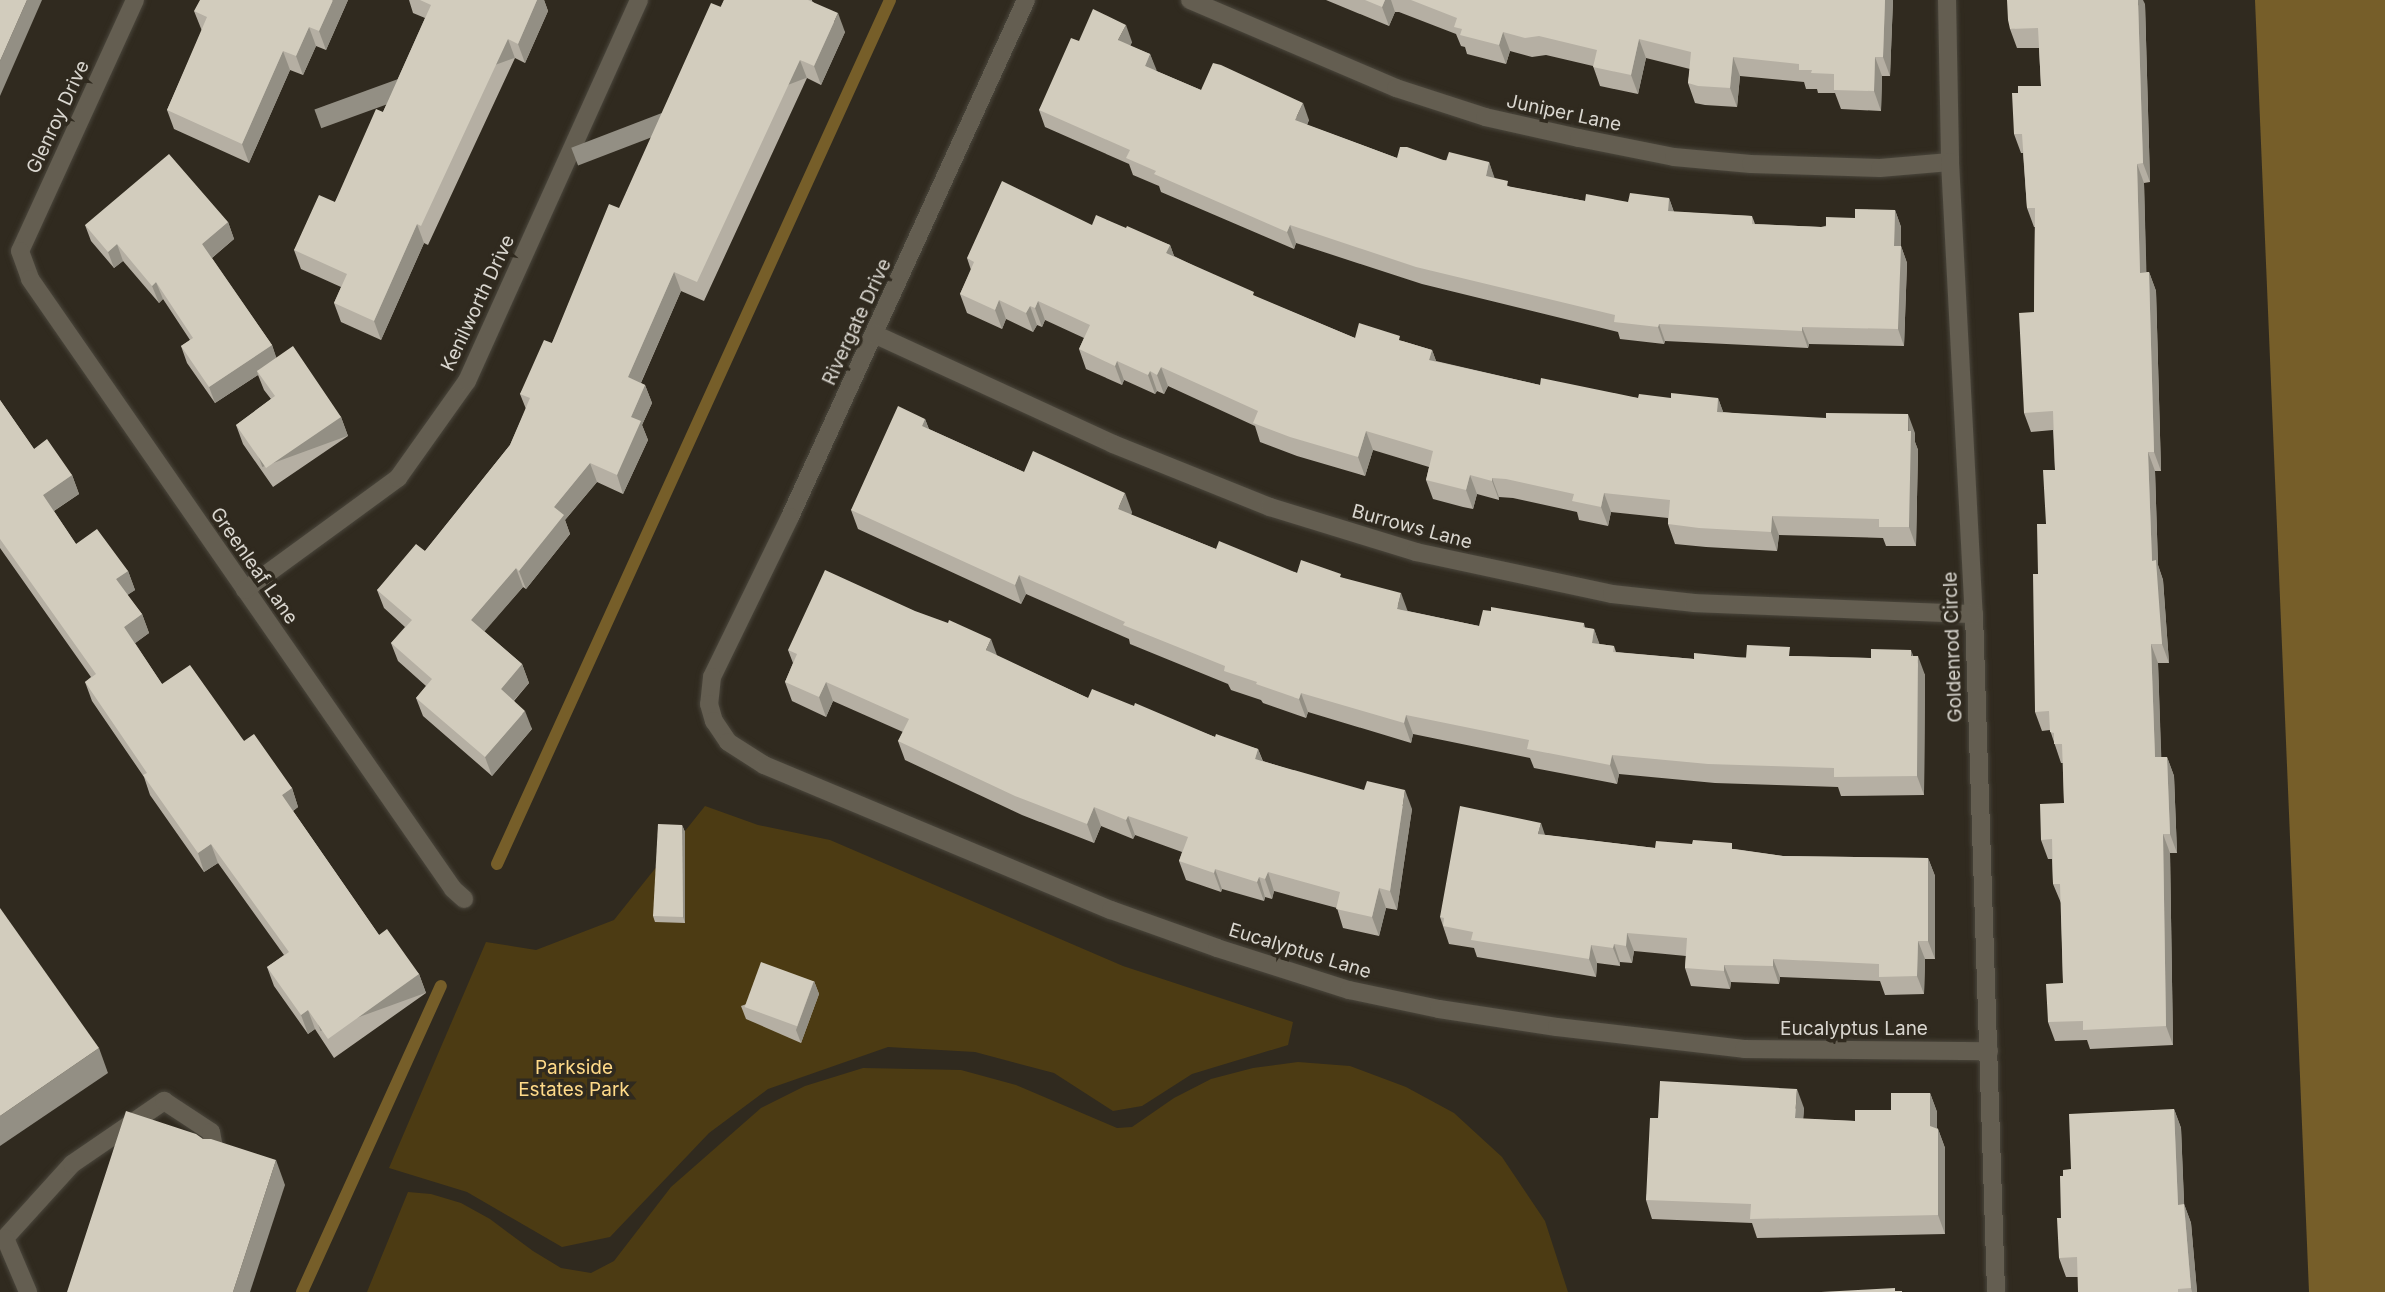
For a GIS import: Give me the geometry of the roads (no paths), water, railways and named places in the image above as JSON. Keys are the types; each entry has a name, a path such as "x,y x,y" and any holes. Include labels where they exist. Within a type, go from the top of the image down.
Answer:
{"street":[{"name":"Glenroy Drive","path":"20,251 135,0"},
{"name":"Kenilworth Drive","path":"244,590 398,478 467,381 639,0"},
{"name":"Rivergate Drive","path":"720,659 744,616 1026,0"},
{"name":"Juniper Lane","path":"1190,0 1396,88 1485,117 1579,138 1674,157 1751,164 1880,168 1950,162"},
{"name":"Goldenrod Circle","path":"1947,0 1950,162 1974,614 1996,1292"},
{"name":"Greenleaf Lane","path":"20,251 30,279 453,889 464,899"},
{"name":"Burrows Lane","path":"874,334 1113,444 1270,507 1416,552 1612,594 1732,605 1974,614"},
{"name":"Eucalyptus Lane","path":"720,659 710,689 709,704 714,721 728,742 764,765 1111,910 1217,948 1349,990 1439,1009 1557,1027 1744,1049 1989,1051"},
{"path":"29,1292 3,1236 72,1164 164,1101 211,1132 215,1153"}],"waterway":[{"path":"497,864 890,0"},
{"path":"302,1292 441,986"}],"park label":[{"name":"Parkside Estates Park","path":"574,1079"}]}
